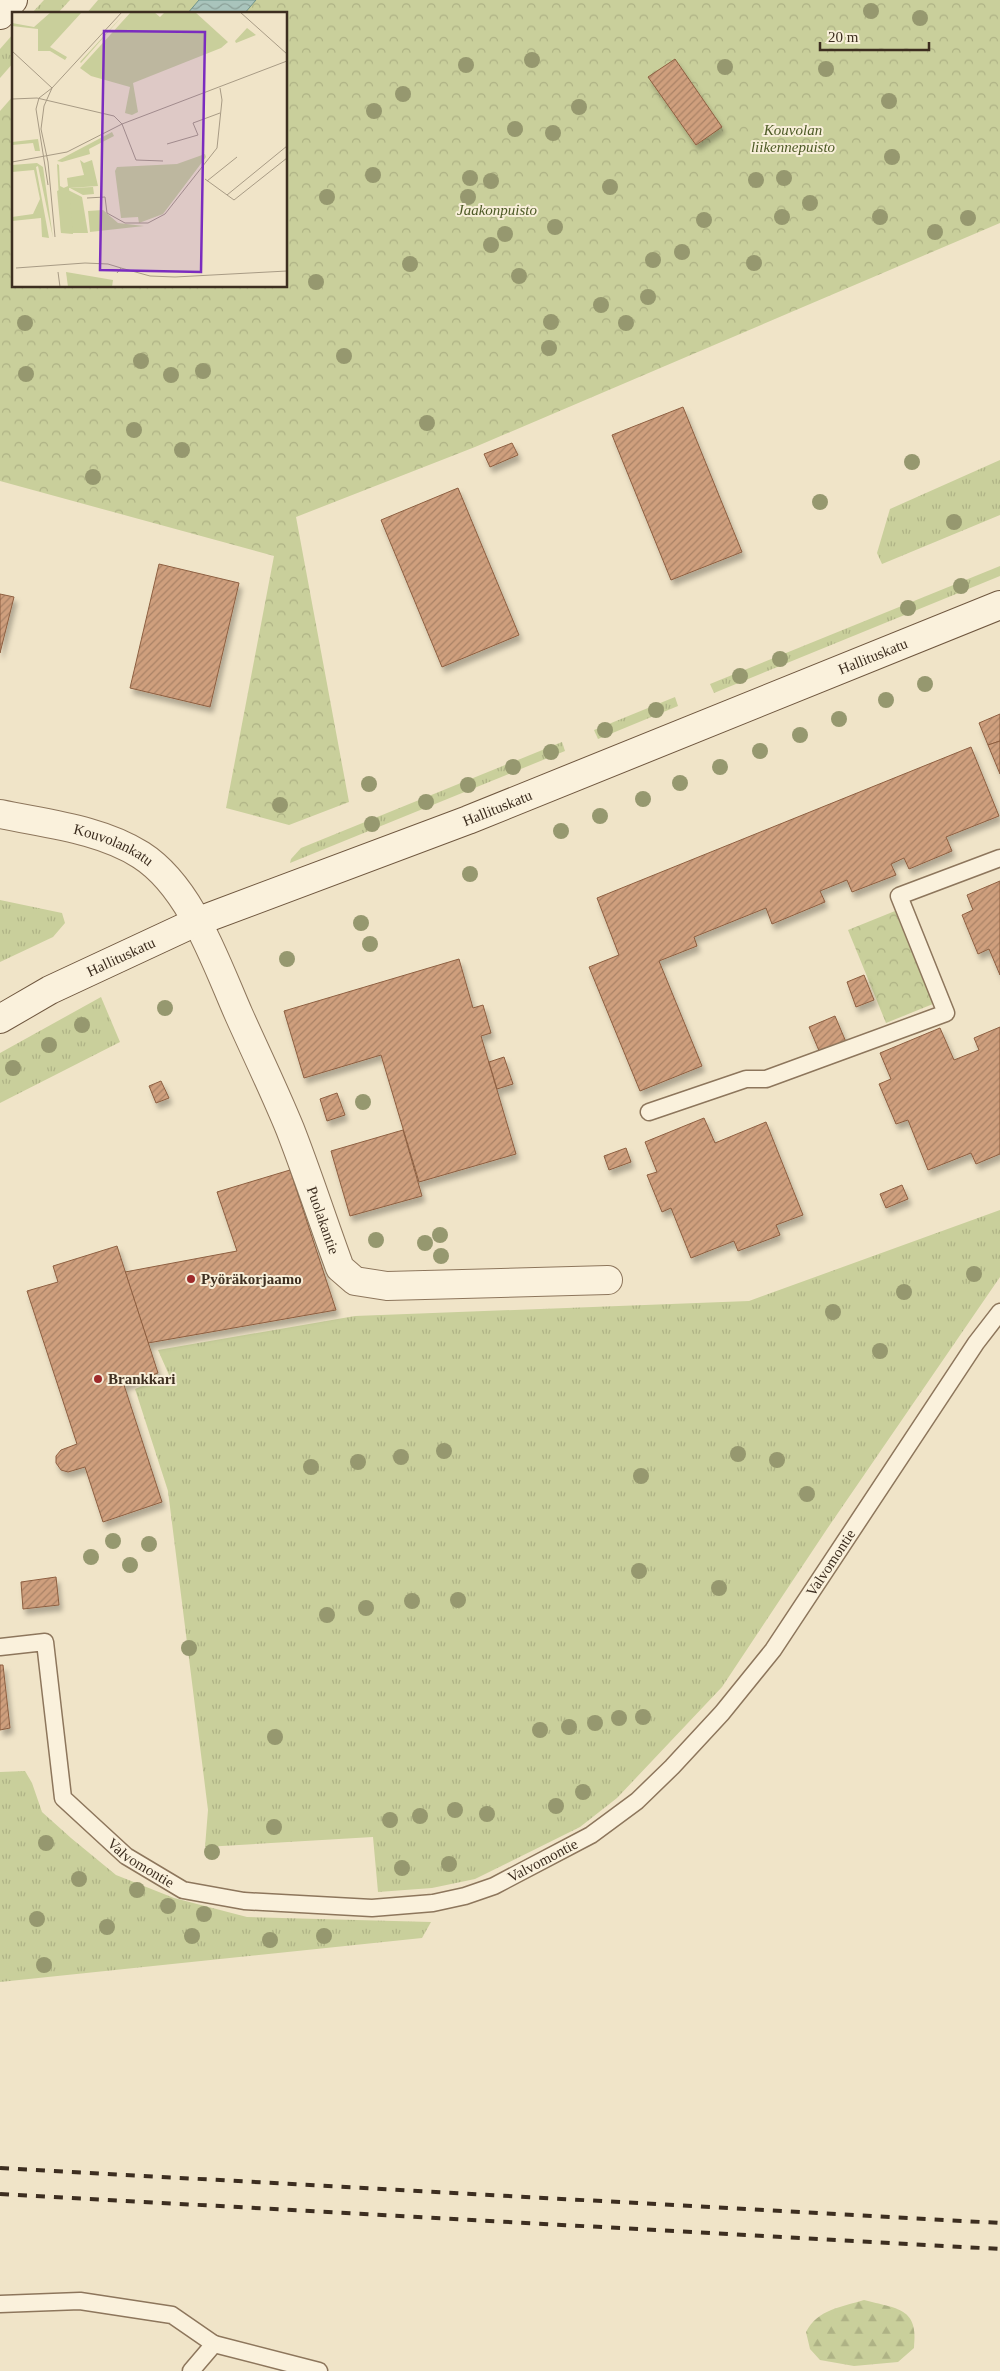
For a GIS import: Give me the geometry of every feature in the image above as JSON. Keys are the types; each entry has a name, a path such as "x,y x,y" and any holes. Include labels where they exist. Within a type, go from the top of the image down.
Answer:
{"street":[{"path":"0,15 13,0"},
{"name":"Hallituskatu","path":"0,1019 93,969 196,922 468,820 1000,605"},
{"name":"Kouvolankatu","path":"0,814 113,840 142,856 161,872 175,888 196,922"},
{"name":"Puolakantie","path":"196,922 289,1128 340,1268 355,1281 387,1286 608,1280"}],"lane":[{"path":"649,1112 746,1079 766,1079 946,1013 899,896 1000,858"},
{"name":"Valvomontie","path":"0,1647 45,1642 63,1798 126,1856 183,1890 244,1901 372,1908 433,1903 465,1896 494,1886 591,1835 637,1801 672,1767 722,1713 773,1650 976,1343 1000,1312"},
{"path":"0,2304 80,2301 172,2315 214,2344 319,2371"},
{"path":"191,2371 214,2344"}],"green space":[{"path":"44,0 70,0 59,12 33,12"},
{"name":"Jaakonpuisto","path":"98,0 1000,0 1000,223 475,447 296,517 349,802 289,825 226,808 274,556 0,481 0,111 12,97 12,288 288,288 288,12 88,12"},
{"path":"12,35 12,64 0,78 0,49"},
{"path":"1000,460 1000,515 882,564 877,553 890,509"},
{"path":"1000,566 1000,576 714,693 710,684"},
{"path":"675,697 678,706 598,739 594,730"},
{"path":"562,742 565,751 290,863 291,859 301,848"},
{"path":"0,900 62,913 65,923 53,937 0,962"},
{"path":"895,911 933,1004 886,1023 848,930"},
{"path":"101,997 120,1042 0,1103 0,1053"},
{"path":"1000,1210 1000,1277 827,1529 722,1687 617,1798 580,1827 475,1879 432,1888 378,1892 373,1837 205,1847 208,1810 168,1491 135,1389 169,1375 158,1350 355,1316 749,1301"},
{"path":"25,1771 32,1783 42,1812 71,1838 116,1875 174,1898 247,1917 431,1922 422,1938 0,1982 0,1772"},
{"path":"864,2300 896,2308 909,2317 913,2324 915,2335 914,2348 898,2362 854,2366 820,2360 810,2349 806,2332 811,2324 831,2310"}],"water":[{"path":"199,0 256,0 246,12 189,12"}],"building":[{"path":"675,59 722,127 696,145 648,77"},
{"path":"683,407 742,552 671,580 612,435"},
{"path":"512,443 518,455 490,467 484,454"},
{"path":"458,488 519,635 442,667 381,520"},
{"path":"159,564 239,583 210,707 130,688"},
{"path":"0,594 14,597 0,653"},
{"path":"1000,714 1000,741 988,745 979,723"},
{"path":"1000,741 1000,774 988,745"},
{"path":"971,747 999,816 946,837 952,851 909,869 904,858 891,864 896,875 852,892 847,880 820,891 825,902 772,924 766,908 694,937 697,946 659,961 702,1066 640,1091 589,967 619,955 597,898"},
{"path":"1000,881 1000,975 989,949 978,954 962,915 973,910 967,895"},
{"path":"459,959 473,1008 483,1005 491,1033 481,1036 516,1154 419,1182 381,1055 304,1078 284,1011"},
{"path":"864,975 874,1000 856,1007 847,982"},
{"path":"835,1016 846,1042 820,1053 809,1027"},
{"path":"1000,1027 1000,1154 976,1164 971,1153 928,1170 908,1120 896,1124 879,1084 891,1079 880,1053 940,1028 954,1060 979,1050 974,1038"},
{"path":"504,1057 513,1084 497,1089 489,1062"},
{"path":"161,1081 169,1098 156,1103 149,1086"},
{"path":"337,1093 345,1115 327,1121 320,1099"},
{"path":"704,1118 715,1143 766,1122 803,1215 776,1225 780,1235 738,1251 734,1241 691,1258 671,1208 662,1212 647,1175 657,1172 645,1142"},
{"path":"403,1130 422,1196 350,1216 331,1151"},
{"path":"626,1148 631,1162 609,1170 604,1156"},
{"path":"290,1170 336,1310 148,1343 125,1272 237,1251 217,1192"},
{"path":"902,1185 908,1199 886,1208 880,1194"},
{"name":"Brankkari","path":"117,1246 158,1373 124,1385 162,1502 103,1522 85,1467 68,1472 61,1470 56,1463 56,1456 61,1450 77,1444 27,1291 58,1282 53,1266"},
{"path":"56,1577 59,1605 23,1609 21,1582"},
{"path":"0,1665 3,1665 10,1728 0,1730"}],"railway":[{"path":"0,2168 1000,2223"},
{"path":"0,2194 1000,2249"}],"place":[{"name":"Pyöräkorjaamo","path":"191,1279"},
{"name":"Brankkari","path":"98,1379"}],"park label":[{"name":"Kouvolan liikennepuisto","path":"793,138"}]}
